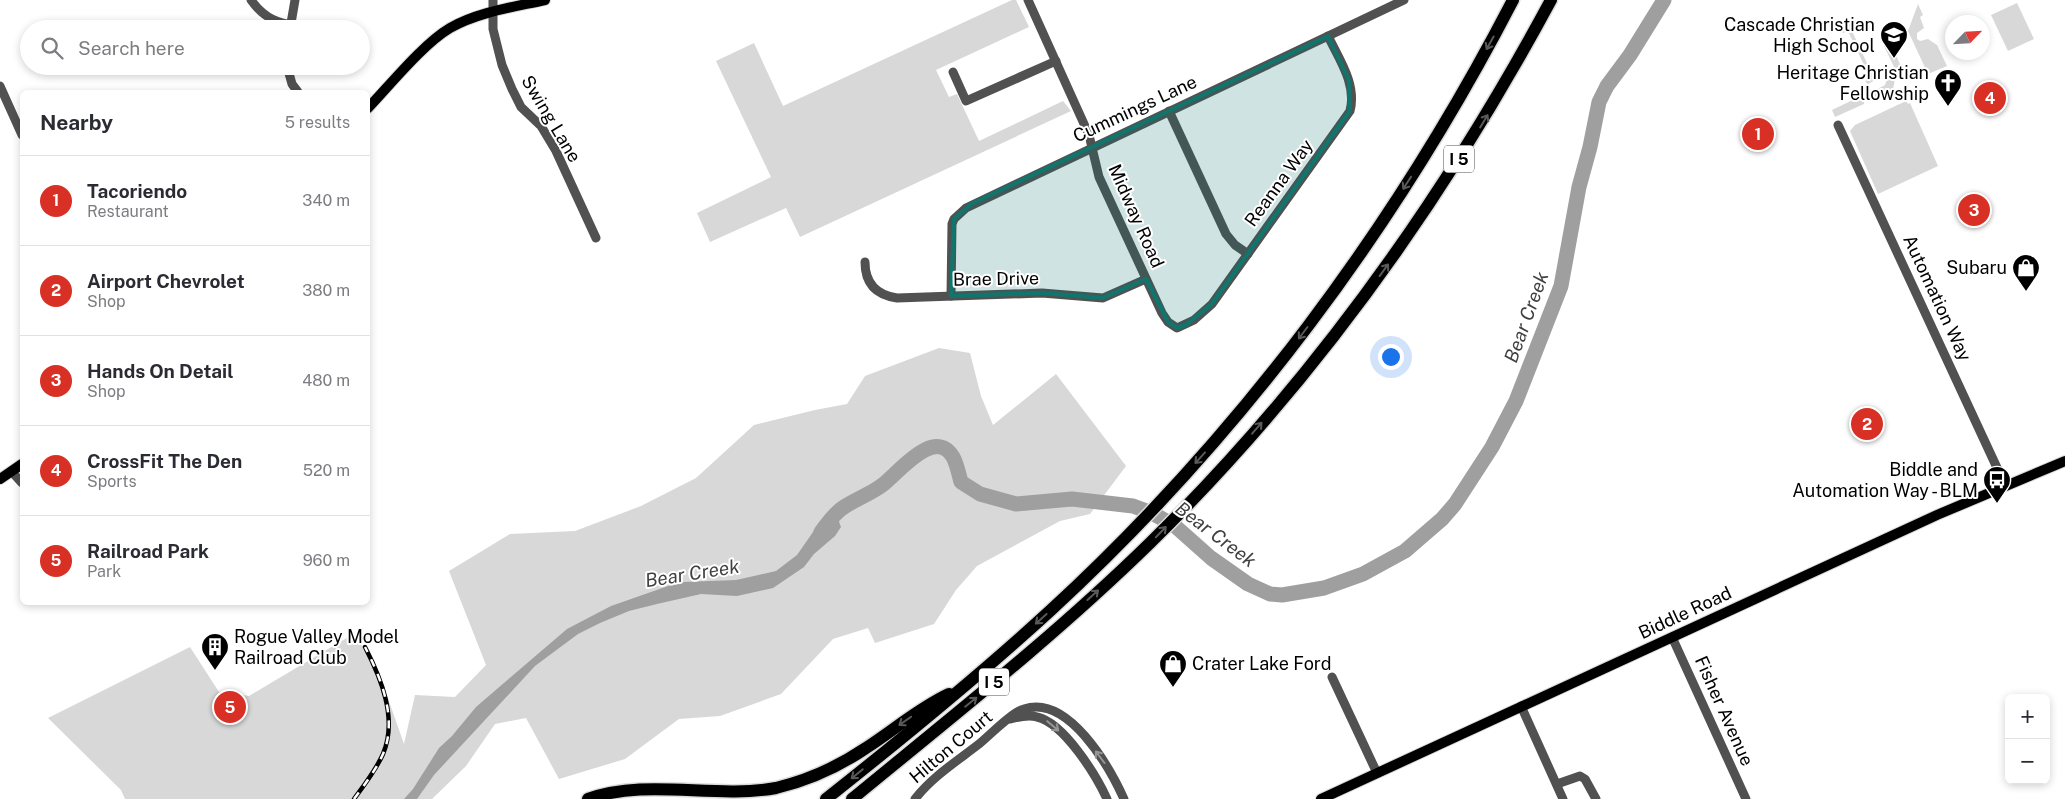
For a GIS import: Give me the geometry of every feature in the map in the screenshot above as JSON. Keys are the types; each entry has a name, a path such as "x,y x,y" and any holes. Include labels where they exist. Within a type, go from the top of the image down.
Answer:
{"highway":[{"name":"I 5","path":"826,799 963,688 1052,609 1114,548 1217,439 1277,368 1365,247 1433,143 1513,0"},
{"name":"I 5","path":"852,799 1020,661 1132,560 1189,503 1255,431 1356,310 1430,205 1503,88 1552,0"},
{"path":"588,799 608,793 629,790 722,794 747,793 806,780 835,767 865,749 933,702 963,688"}],"main road":[{"path":"370,106 431,42 458,24 493,12 545,0"},
{"name":"Biddle Road","path":"1322,799 1937,515 2065,461"},
{"path":"0,479 20,466"}],"street":[{"path":"251,0 258,10 273,20"},
{"path":"291,20 295,0"},
{"name":"Swing Lane","path":"493,0 493,29 502,65 512,89 521,107 541,126 556,151 596,238"},
{"name":"Midway Road","path":"1028,0 1090,135 1099,177 1165,318 1177,328"},
{"name":"Cummings Lane","path":"951,296 951,232 954,219 971,204 1404,0"},
{"name":"Reanna Way","path":"1177,328 1194,320 1207,310 1350,111 1352,101 1349,80 1328,36"},
{"path":"953,72 966,101 1056,61"},
{"path":"290,75 292,84 296,90"},
{"path":"0,86 20,131"},
{"path":"1169,111 1226,234 1235,245 1248,254"},
{"name":"Automation Way","path":"1838,125 2006,485"},
{"name":"Brae Drive","path":"866,262 865,272 868,282 874,289 889,297 1042,293 1103,298 1146,279"},
{"path":"12,472 20,481"},
{"name":"Fisher Avenue","path":"1672,637 1746,799"},
{"path":"1332,677 1377,773"},
{"name":"Hilton Court","path":"915,799 927,786 1016,712 1033,706 1045,707 1065,717 1104,762 1124,799"},
{"path":"1521,706 1564,799"},
{"name":"Hilton Court","path":"1008,720 1035,716 1052,724 1076,748 1107,799"},
{"path":"1557,784 1580,776 1585,779 1596,799"}],"highlighted area":[{"path":"1328,36 1349,80 1350,111 1212,304 1186,325 1177,328 1168,322 1146,279 1103,298 1042,293 951,296 954,219 971,204"}],"shaded area":[{"path":"1012,0 1016,0 1029,27 936,70 949,97 957,94 979,141 1063,101 1071,111 800,237 786,208 710,242 697,213 771,177 716,61 754,43 783,106"},
{"path":"2017,3 2034,39 2008,51 1991,15"},
{"path":"1918,4 1923,15 1920,17 1924,28 1917,33 1917,39 1920,41 1928,39 1937,45 1947,66 1928,74 1908,31"},
{"path":"1854,22 1857,26 1851,29 1873,76 1879,74 1881,77 1868,84 1865,81 1870,78 1848,31 1843,33 1841,30 1841,28"},
{"path":"1890,41 1902,69 1895,78 1893,90 1873,100 1872,92 1885,85 1890,72 1895,69 1883,44"},
{"path":"1859,97 1864,99 1864,104 1835,117 1832,110"},
{"path":"1906,101 1908,104 1910,103 1938,166 1878,194 1850,131 1855,125"},
{"path":"939,348 970,353 981,396 993,425 1056,374 1126,466 1090,514 1060,521 977,566 956,590 934,624 875,643 868,628 833,639 781,694 720,716 679,719 625,759 559,779 526,718 495,724 466,766 432,799 125,799 121,790 48,718 190,647 219,692 249,696 355,633 384,687 404,744 415,695 455,697 486,665 449,571 510,534 575,531 641,506 696,478 754,425 847,404 865,376"},
{"path":"828,515 838,519 841,527 835,536 814,554 804,567 773,588 737,596 701,594 657,604 629,611 578,634 535,666 434,775 417,799 404,799 413,789 439,748 452,736 476,707 567,629 611,606 671,585 683,582 736,580 776,571 797,555 820,522"}],"waterway":[{"name":"Bear Creek","path":"821,532 840,509 881,486 905,464 926,449 936,447 945,449 953,457 961,482 980,494 1016,504 1072,499 1133,506 1152,513 1175,526 1211,558 1248,584 1270,594 1282,595 1324,588 1363,574 1405,551 1442,519 1455,504 1492,447 1516,401 1561,286 1579,187 1590,147 1599,102 1607,86 1630,55 1664,0"}],"railway":[{"path":"354,799 370,777 383,754 389,727 386,699 382,685 365,647"}],"place":[{"name":"Cascade Christian High School","path":"1894,59"},
{"name":"CrossFit The Den","path":"1990,98"},
{"name":"Heritage Christian Fellowship","path":"1948,107"},
{"name":"Tacoriendo","path":"1758,134"},
{"name":"Hands On Detail","path":"1974,210"},
{"name":"Subaru","path":"2026,292"},
{"name":"Airport Chevrolet","path":"1867,424"},
{"name":"Biddle and Automation Way - BLM","path":"1997,504"},
{"name":"Rogue Valley Model Railroad Club","path":"215,671"},
{"name":"Crater Lake Ford","path":"1173,688"},
{"name":"Railroad Park","path":"230,707"}]}
